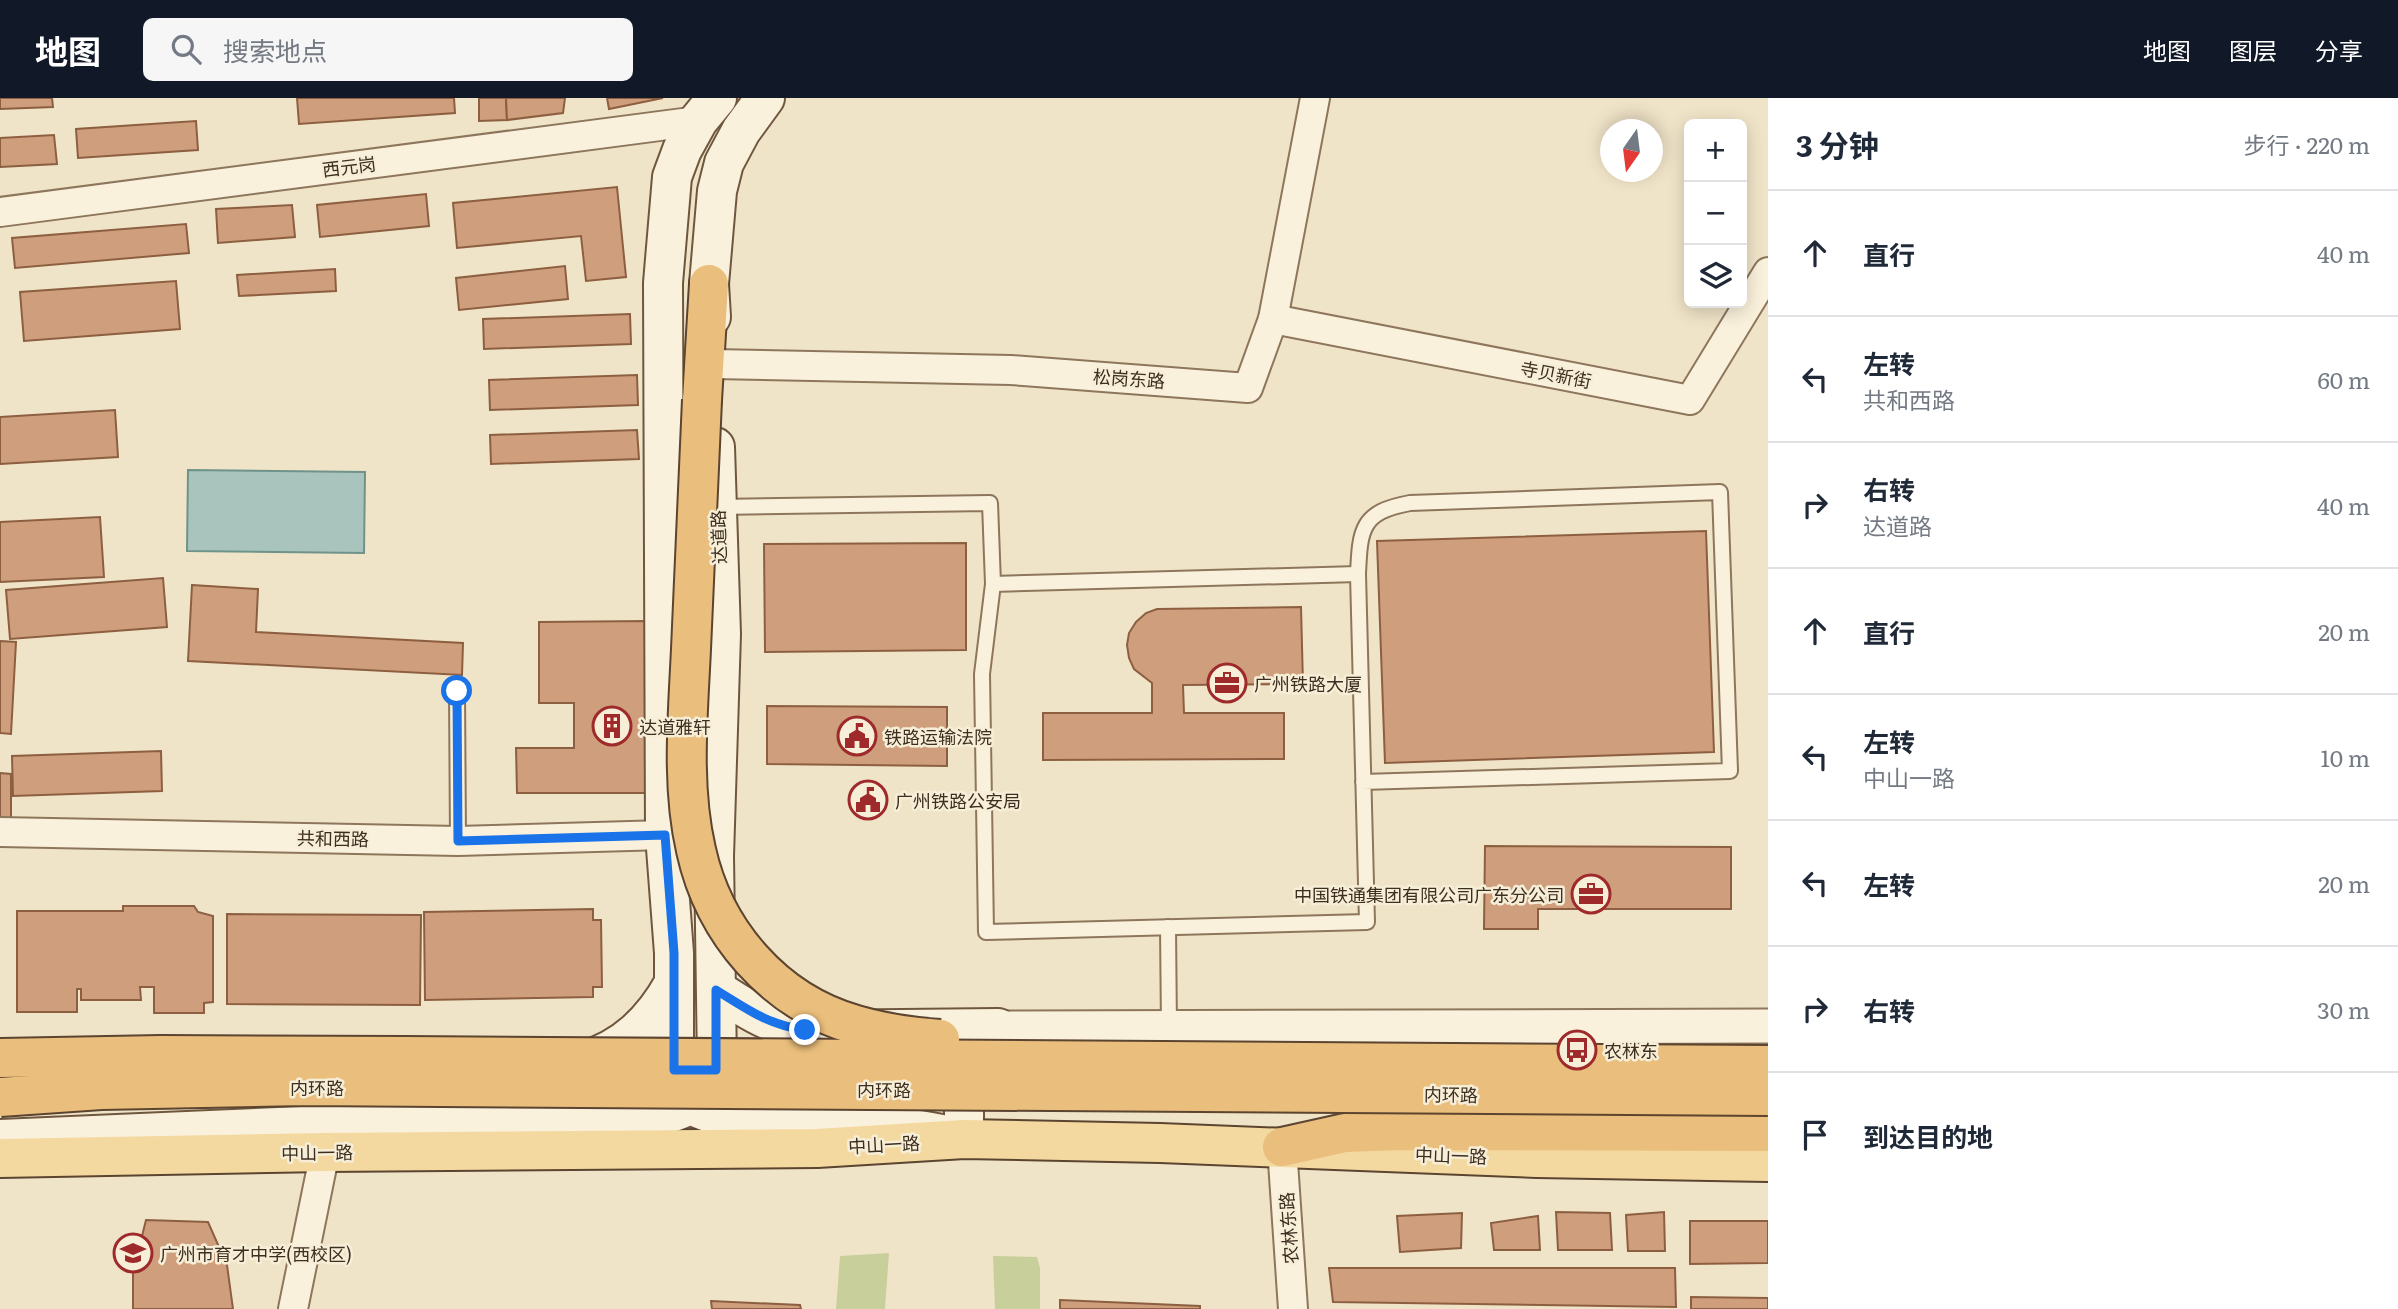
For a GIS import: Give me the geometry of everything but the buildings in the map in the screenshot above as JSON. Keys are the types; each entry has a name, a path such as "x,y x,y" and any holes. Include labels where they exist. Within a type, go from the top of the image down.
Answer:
{"highway":[{"path":"709,284 707,382 687,740 689,800 695,849 701,871 709,893 731,933 777,985 824,1013 854,1025 927,1038 1221,1061"},
{"name":"内环路","path":"0,1058 161,1055 1768,1065"},
{"name":"内环路","path":"0,1097 114,1090 303,1086 1768,1097"},
{"path":"1282,1147 1345,1133 1399,1131 1768,1132"}],"main road":[{"path":"709,284 717,191 724,163 741,131 765,98"},
{"path":"643,1119 658,1070 674,983 665,835 663,284 671,177 682,150 708,110"},
{"name":"达道路","path":"707,382 717,507 721,634 714,856 716,1070"},
{"path":"558,1069 601,1055 630,1038 660,1007 674,983"},
{"path":"716,990 765,1020 805,1030 998,1028 1054,1073"},
{"path":"0,1070 164,1066 1054,1073 1768,1074"},
{"path":"658,1070 680,1087 690,1104 709,1112 753,1120 911,1128 964,1139 964,1072"},
{"path":"0,1139 325,1125 643,1119 670,1114 690,1104 711,1086 716,1070"},
{"name":"中山一路","path":"0,1158 805,1148 964,1139 1282,1147 1536,1158 1768,1162"}],"street":[{"name":"松岗东路","path":"707,382 1011,369 1248,388 1273,319 1315,98"},
{"name":"西元岗","path":"0,212 708,110"},
{"name":"寺贝新街","path":"1273,319 1690,400 1768,272"},
{"name":"共和西路","path":"0,832 458,841 665,835"},
{"path":"998,1028 1768,1026"},
{"path":"1169,1028 1171,1072"},
{"name":"农林东路","path":"1282,1147 1293,1309"},
{"path":"293,1309 325,1152"}],"lane":[{"path":"717,507 990,503 993,584 982,674 986,932 1367,922 1363,782 1358,574 1361,532 1367,520 1380,511 1410,503 1720,492 1730,771 1363,782"},
{"path":"993,584 1358,574"},
{"path":"457,691 458,841"},
{"path":"1168,927 1169,1028"}],"green space":[{"path":"889,1253 885,1309 836,1309 840,1256"},
{"path":"993,1256 1037,1257 1040,1268 1040,1309 995,1309"}],"water":[{"path":"188,470 365,472 364,553 187,551"}],"place":[{"name":"广州铁路大厦","path":"1227,683"},
{"name":"达道雅轩","path":"612,726"},
{"name":"铁路运输法院","path":"857,736"},
{"name":"广州铁路公安局","path":"868,800"},
{"name":"中国铁通集团有限公司广东分公司","path":"1591,894"},
{"name":"农林东","path":"1577,1050"},
{"name":"广州市育才中学(西校区)","path":"133,1253"}],"route":[{"path":"457,691 458,841 665,835 674,953 674,1070 716,1070 716,990 765,1020 805,1030"}]}
